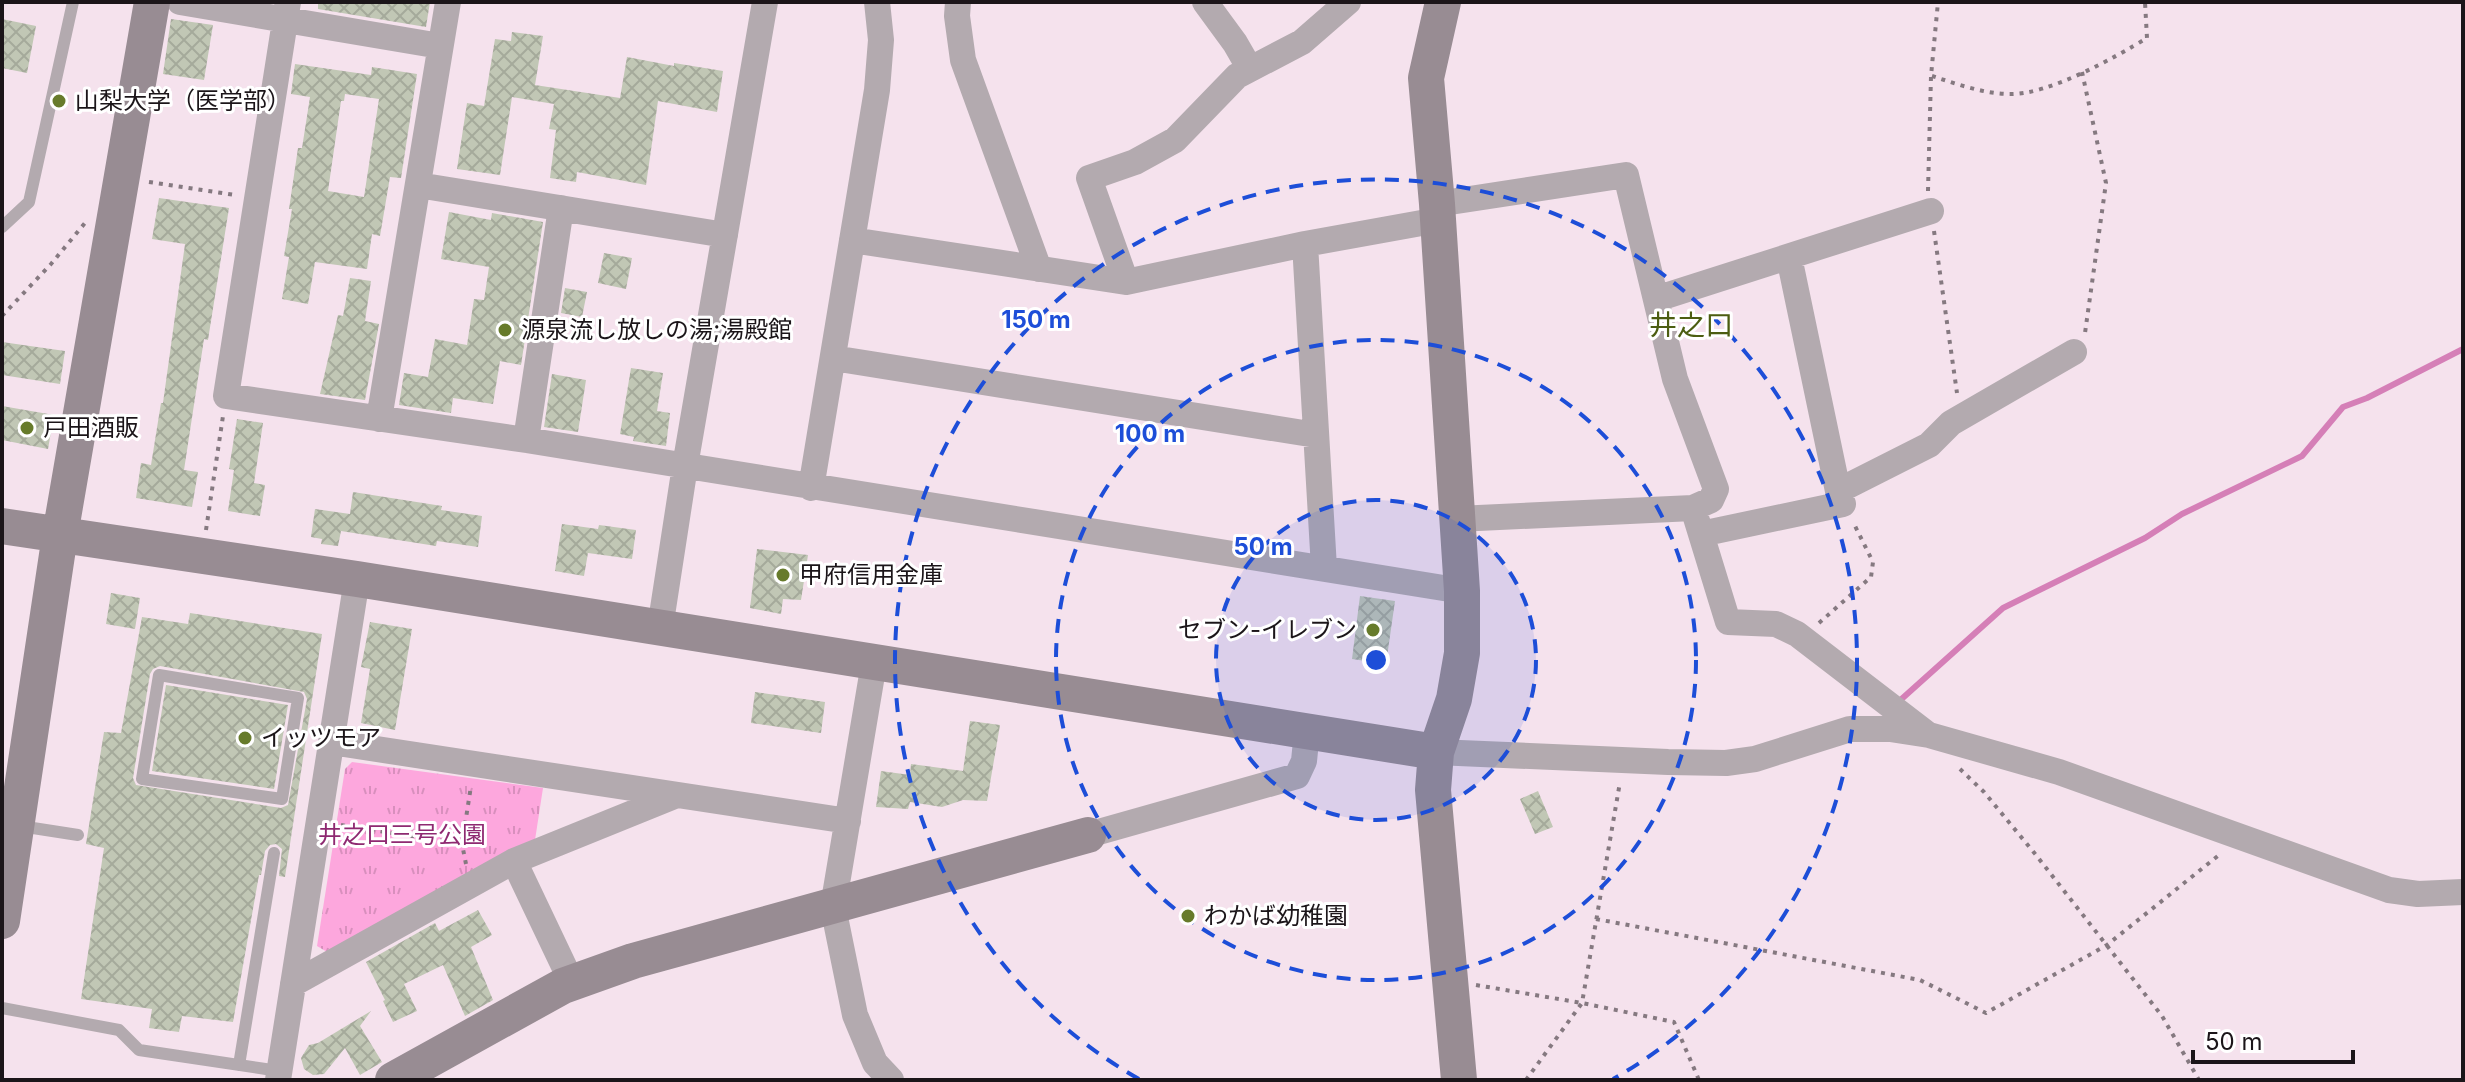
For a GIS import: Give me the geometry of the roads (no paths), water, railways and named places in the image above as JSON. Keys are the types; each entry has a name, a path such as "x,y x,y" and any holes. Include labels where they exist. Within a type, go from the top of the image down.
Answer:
{"street":[{"path":"2,921 60,535 152,2"},
{"path":"180,2 286,12 440,46"},
{"path":"379,419 448,2"},
{"path":"660,628 765,2"},
{"path":"811,488 877,90 881,40 877,2"},
{"path":"958,2 963,60 1039,269"},
{"path":"1205,2 1250,69"},
{"path":"1126,282 1089,178 1135,162 1175,140 1237,76 1302,42 1348,2"},
{"path":"1442,3 1426,78 1462,591 1462,653 1454,699 1436,752 1433,790 1459,1080"},
{"path":"286,12 226,396 526,440 1462,591"},
{"path":"852,240 1126,282 1437,212 1626,175 1675,379 1716,489 1711,500 1693,508 1457,519"},
{"path":"418,185 725,235"},
{"path":"526,440 561,208"},
{"path":"1656,299 1931,211"},
{"path":"1305,244 1324,568"},
{"path":"1789,257 1841,498"},
{"path":"1701,534 1841,498 1929,445 1951,423 2074,352"},
{"path":"833,358 1316,435"},
{"path":"1693,508 1728,622 1776,624 1802,638 1937,737"},
{"path":"2,526 357,579 1436,752 1726,763 1755,759 1850,729 1890,729 1937,737 2059,772 2389,890 2418,894 2463,892"},
{"path":"278,1075 357,579"},
{"path":"874,663 833,907 855,1015 875,1063 891,1080"},
{"path":"393,1080 572,983 633,961 1297,776 1304,761 1307,731"},
{"path":"331,742 848,821"},
{"path":"293,984 514,861 677,795"},
{"path":"514,861 572,983"}],"lane":[{"path":"2,227 29,202 73,2"},
{"path":"159,675 298,698 282,799 142,779 159,675"},
{"path":"17,825 78,835"},
{"path":"239,1065 274,853"},
{"path":"2,1008 119,1030 139,1050 239,1065 278,1075"}],"waterway":[{"path":"1896,704 2003,608 2145,538 2182,514 2302,456 2343,407 2463,349"}],"place":[{"name":"山梨大学（医学部）","path":"59,101"},
{"name":"源泉流し放しの湯;湯殿館","path":"505,330"},
{"name":"戸田酒販","path":"27,428"},
{"name":"甲府信用金庫","path":"783,575"},
{"name":"セブン-イレブン","path":"1373,630"},
{"name":"イッツモア","path":"245,738"},
{"name":"わかば幼稚園","path":"1188,916"}],"district":[{"name":"井之口","path":"1691,325"}],"park label":[{"name":"井之口三号公園","path":"402,835"}]}
